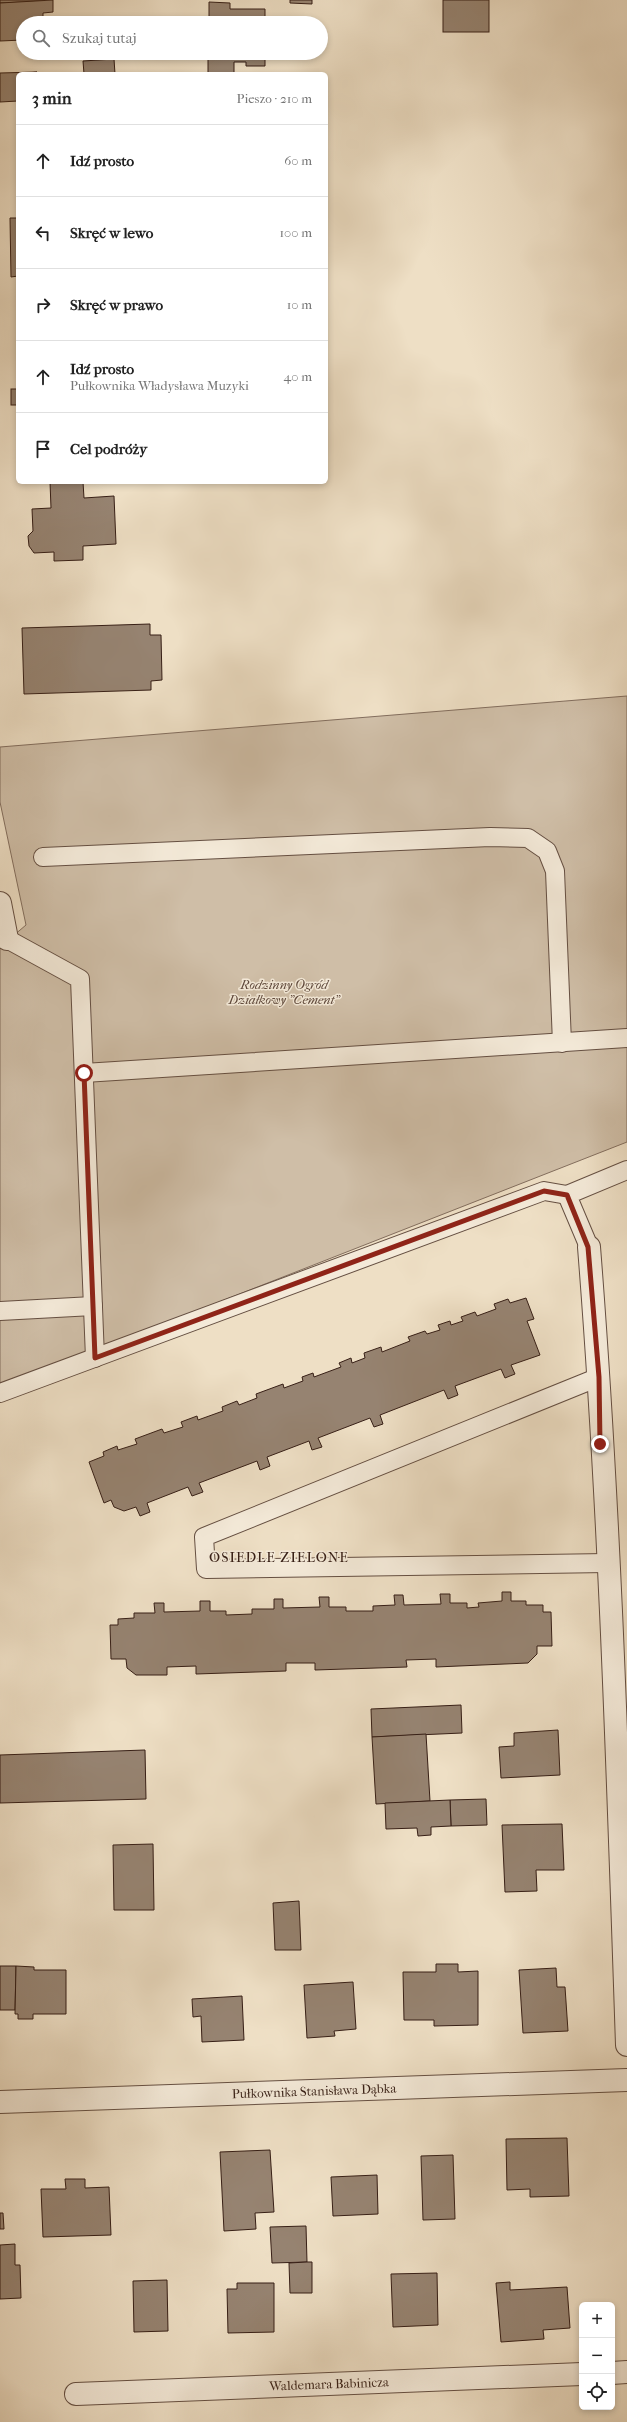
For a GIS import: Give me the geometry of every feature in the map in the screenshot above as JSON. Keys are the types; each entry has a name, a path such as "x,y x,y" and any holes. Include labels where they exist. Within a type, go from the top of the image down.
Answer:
{"street":[{"path":"0,903 8,939"},
{"path":"588,1247 599,1377 608,1563 622,1739 627,2045"},
{"name":"Pułkownika Stanisława Dąbka","path":"0,2102 627,2080"},
{"path":"615,2373 627,2372"},
{"name":"Waldemara Babinicza","path":"76,2394 579,2374"}],"lane":[{"path":"43,857 490,837 528,838 547,850 555,871 562,1042"},
{"path":"8,939 80,980 95,1358"},
{"path":"84,1073 627,1038"},
{"path":"0,1393 544,1191 567,1195 627,1170"},
{"path":"567,1195 588,1247"},
{"path":"0,1311 92,1306"},
{"path":"599,1377 204,1537 206,1569 608,1563"}],"green space":[{"name":"Rodzinny Ogród Działkowy \"Cement\"","path":"627,696 627,1142 0,1388 0,947 26,925 0,802 0,747"}],"building":[{"path":"0,0 44,0 44,1 0,3"},
{"path":"53,0 53,12 43,13 43,16 16,16 16,40 0,41 0,3"},
{"path":"290,0 312,0 312,4 290,3"},
{"path":"443,0 489,0 489,32 443,32"},
{"path":"209,2 230,3 230,9 265,9 265,16 209,16"},
{"path":"114,60 115,72 84,72 83,61"},
{"path":"208,60 265,60 265,66 246,66 246,62 234,62 234,72 208,72"},
{"path":"0,73 16,73 16,101 0,102"},
{"path":"10,218 16,218 16,276 11,277"},
{"path":"11,389 16,389 16,405 11,405"},
{"path":"50,484 83,484 84,498 114,496 116,544 83,546 83,560 54,561 54,552 34,553 29,546 28,536 33,531 32,509 51,508"},
{"path":"150,624 150,635 161,635 162,680 151,681 151,690 24,694 22,628"},
{"path":"526,1298 534,1319 527,1321 540,1355 511,1365 515,1374 505,1378 501,1369 455,1386 458,1395 448,1399 444,1390 380,1415 383,1424 374,1427 370,1418 318,1438 322,1447 312,1450 309,1441 267,1457 270,1466 260,1470 257,1461 199,1483 203,1492 192,1496 188,1487 147,1503 150,1512 140,1516 136,1507 124,1511 114,1507 111,1500 104,1503 89,1462 104,1456 103,1452 117,1446 118,1450 137,1444 135,1439 162,1429 164,1433 183,1427 181,1422 197,1416 198,1420 223,1411 222,1407 237,1401 239,1405 257,1398 256,1394 283,1384 284,1388 303,1381 302,1377 313,1373 314,1377 341,1367 339,1363 351,1358 352,1363 365,1358 364,1353 381,1347 382,1352 410,1341 408,1337 425,1331 427,1334 440,1330 438,1325 450,1321 451,1325 463,1321 461,1317 475,1312 477,1316 496,1309 494,1304 508,1299 510,1303"},
{"path":"502,1592 511,1592 511,1601 526,1601 526,1605 543,1605 543,1612 551,1612 552,1646 537,1646 537,1654 528,1663 436,1667 436,1659 406,1660 407,1667 315,1670 315,1663 286,1663 286,1671 196,1674 196,1666 167,1667 167,1675 136,1675 127,1668 126,1659 111,1659 110,1625 118,1625 118,1619 134,1618 134,1613 155,1613 154,1603 164,1603 164,1612 200,1611 200,1601 210,1601 210,1611 226,1611 226,1615 252,1614 252,1609 274,1609 274,1599 283,1599 283,1608 320,1607 319,1597 329,1597 329,1607 346,1607 346,1611 373,1611 373,1606 395,1605 394,1595 403,1595 404,1605 441,1604 440,1594 450,1594 450,1603 467,1603 467,1608 479,1607 478,1603 502,1601"},
{"path":"461,1705 462,1733 372,1737 371,1709"},
{"path":"558,1730 560,1775 501,1778 499,1747 514,1746 514,1733"},
{"path":"426,1734 430,1801 376,1804 372,1737"},
{"path":"145,1750 146,1799 0,1803 0,1755"},
{"path":"486,1799 487,1825 451,1826 450,1800"},
{"path":"450,1800 451,1826 431,1827 431,1835 418,1836 417,1828 386,1829 385,1803"},
{"path":"562,1824 564,1870 536,1870 537,1891 505,1892 502,1825"},
{"path":"153,1844 154,1910 114,1910 113,1845"},
{"path":"299,1901 301,1950 275,1950 273,1903"},
{"path":"436,1964 458,1964 458,1972 478,1971 478,2025 434,2026 434,2020 404,2020 403,1972 436,1972"},
{"path":"0,1966 16,1966 15,2010 0,2010"},
{"path":"16,1966 34,1967 34,1970 66,1970 66,2014 33,2014 33,2019 18,2019 18,2014 15,2014"},
{"path":"556,1968 557,1987 565,1987 568,2031 523,2033 519,1970"},
{"path":"353,1982 356,2029 334,2031 335,2036 307,2038 304,1985"},
{"path":"242,1996 244,2040 202,2042 201,2016 193,2017 192,1999"},
{"path":"567,2138 569,2196 530,2197 530,2189 507,2190 506,2139"},
{"path":"270,2150 274,2212 255,2213 256,2229 224,2231 220,2152"},
{"path":"453,2155 455,2219 423,2220 421,2156"},
{"path":"377,2175 378,2214 333,2216 331,2177"},
{"path":"65,2179 85,2179 85,2188 109,2187 111,2235 43,2237 41,2189 66,2189"},
{"path":"0,2213 3,2213 4,2229 0,2229"},
{"path":"306,2226 307,2262 272,2263 270,2227"},
{"path":"15,2244 15,2265 20,2265 21,2298 0,2299 0,2245"},
{"path":"312,2262 312,2293 290,2293 289,2263"},
{"path":"437,2273 438,2325 393,2327 391,2274"},
{"path":"167,2280 168,2331 134,2332 133,2281"},
{"path":"510,2282 510,2290 567,2287 570,2328 543,2330 544,2339 501,2342 496,2283"},
{"path":"237,2283 274,2283 274,2332 228,2333 227,2289 237,2289"}],"district":[{"name":"OSIEDLE ZIELONE","path":"279,1557"}],"route":[{"path":"84,1073 95,1358 544,1191 567,1195 588,1247 599,1377 600,1444"}]}
